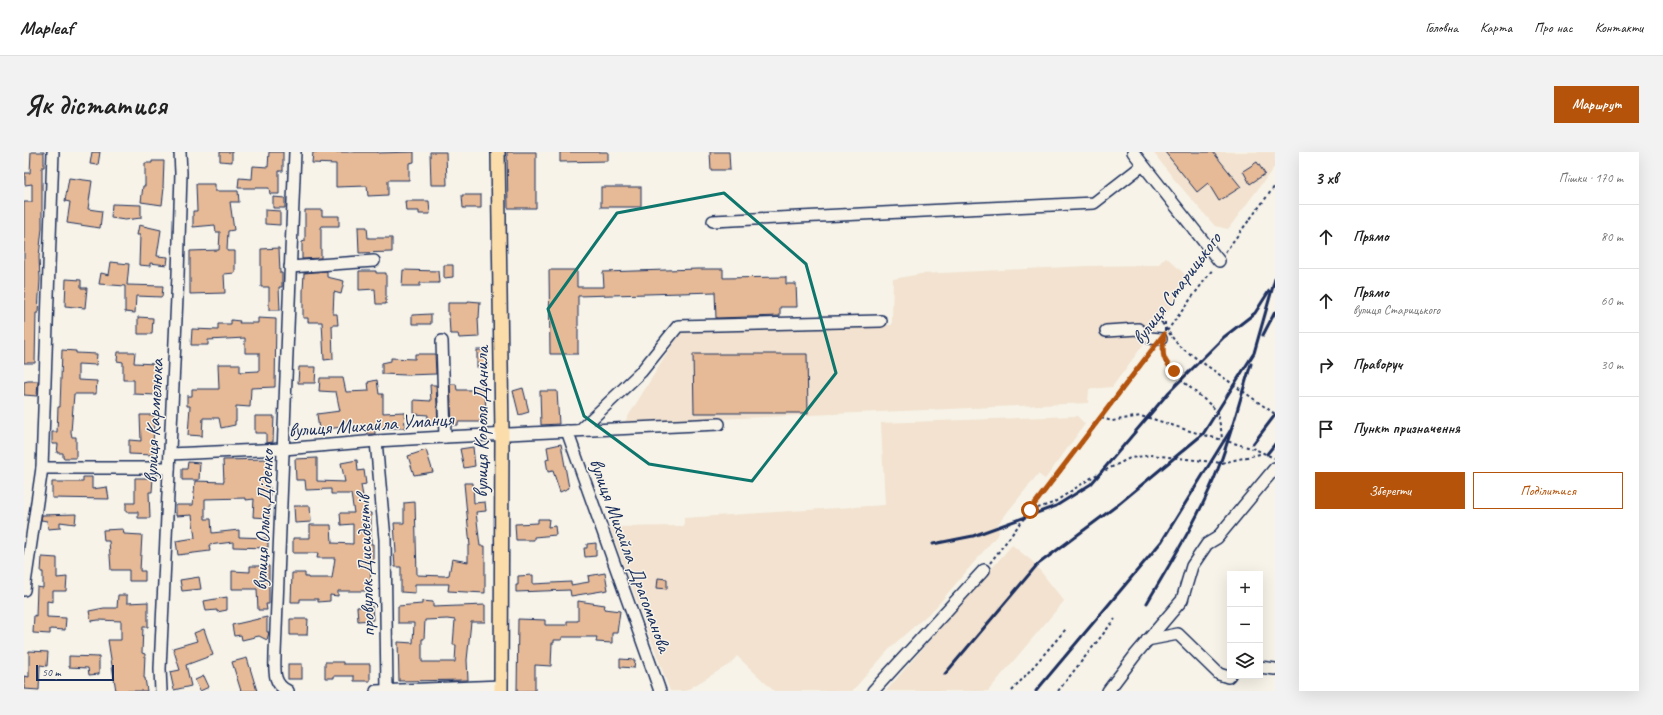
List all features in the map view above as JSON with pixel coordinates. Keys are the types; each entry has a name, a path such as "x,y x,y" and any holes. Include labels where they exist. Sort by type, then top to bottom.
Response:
{"main road":[{"name":"вулиця Короля Данила","path":"498,152 502,434 501,688"}],"street":[{"path":"24,590 42,468 53,152"},
{"name":"вулиця Кармелюка","path":"161,691 160,669 178,275 181,173 180,152"},
{"name":"вулиця Ольги Діденко","path":"288,691 280,688 276,680 275,654 295,152"},
{"path":"1133,152 1219,261"},
{"path":"713,221 1094,203 1143,165"},
{"path":"290,267 374,261"},
{"path":"580,430 641,372 678,326 881,321"},
{"path":"1106,331 1138,329 1150,338 1163,339"},
{"path":"442,341 445,437"},
{"name":"вулиця Михайла Уманця","path":"170,454 284,449 445,437 719,424"},
{"name":"вулиця Михайла Драгоманова","path":"567,431 660,691"},
{"name":"провулок Дисидентів","path":"376,441 385,539 387,691"},
{"path":"42,468 169,468"},
{"path":"1108,691 1147,640 1182,600 1192,566 1206,544 1217,538 1275,468"},
{"path":"873,691 984,570"},
{"path":"1147,640 1178,634 1219,674 1227,676"},
{"path":"1263,667 1275,669"},
{"path":"376,691 501,688"}],"path":[{"name":"вулиця Старицького","path":"984,570 1163,339 1275,186"},
{"path":"1165,320 1163,339 1165,362 1186,384 1217,412 1222,429 1222,439"},
{"path":"1161,322 1179,346 1275,414"},
{"path":"1101,418 1112,421 1140,416 1153,418 1190,431 1255,449 1275,458"},
{"path":"1030,510 1053,502 1094,476 1130,458 1151,455 1222,463 1264,453"},
{"path":"1058,691 1115,620"},
{"path":"1012,691 1066,630"}],"highlighted area":[{"path":"724,193 806,264 836,373 752,481 649,464 584,416 548,309 617,213"}],"shaded area":[{"path":"1153,152 1275,152 1275,166 1228,229 1215,226 1174,179"},
{"path":"1166,257 1191,280 1112,387 1089,389 1088,403 624,423 681,331 892,325 893,279 921,274 1088,266 1158,265"},
{"path":"1077,416 1085,424 1045,479 1038,474 997,525 999,533 935,608 893,645 852,691 774,691 737,656 730,664 685,691 670,691 610,527 684,526 684,518 885,505 881,423"},
{"path":"1012,545 1033,562 1064,601 988,691 886,691"}],"building":[{"path":"31,152 44,152 44,167 42,167 42,228 39,257 40,279 38,313 36,313 35,363 24,363 24,202 32,202 32,184 25,185 25,173 30,173"},
{"path":"92,152 100,152 98,165 90,164"},
{"path":"220,152 232,152 232,162 220,161"},
{"path":"269,152 283,152 283,171 279,171 279,194 270,194 269,188 238,188 239,178 252,179 253,166 268,167"},
{"path":"313,152 414,152 414,162 409,163 409,180 388,180 388,195 368,196 367,186 336,187 336,164 312,163"},
{"path":"430,152 446,152 447,185 431,185"},
{"path":"507,152 536,152 536,208 508,208"},
{"path":"560,152 608,152 608,161 560,162"},
{"path":"710,152 729,152 730,170 711,170"},
{"path":"1165,152 1213,152 1241,187 1219,201 1208,183 1197,192"},
{"path":"152,161 164,161 164,188 162,205 141,202 143,186 145,186 145,163 152,163"},
{"path":"1257,162 1265,174 1250,184 1243,171"},
{"path":"69,178 92,181 88,209 102,211 100,228 67,223 70,202 65,201"},
{"path":"196,184 215,184 215,191 238,191 239,202 230,202 234,230 228,231 227,251 235,251 235,273 224,274 225,293 190,294 190,251 219,250 220,232 216,232 215,225 193,227 193,211 197,211"},
{"path":"601,187 641,187 641,207 601,207"},
{"path":"462,195 481,195 481,208 463,208"},
{"path":"273,197 285,198 285,208 273,208"},
{"path":"405,201 429,201 430,214 419,214 419,211 406,211"},
{"path":"112,204 141,205 141,218 125,220 111,218"},
{"path":"265,210 280,211 280,225 265,224"},
{"path":"305,210 322,210 322,216 339,216 339,226 322,226 321,228 321,258 302,259 302,242 305,241"},
{"path":"139,225 161,230 157,256 168,257 167,265 150,263 150,266 139,265 140,235 137,235"},
{"path":"358,227 367,227 368,238 392,238 392,252 359,253"},
{"path":"279,248 280,273 282,273 282,287 279,287 280,310 269,310 269,287 261,287 261,249"},
{"path":"111,262 129,264 127,285 163,286 162,297 136,296 135,313 125,312 125,286 99,284 101,273 109,275"},
{"path":"444,265 453,265 453,277 444,278"},
{"path":"723,269 723,278 786,277 786,284 796,284 797,307 780,307 780,316 716,318 715,292 578,296 578,354 550,354 549,270 577,270 577,287 604,287 603,272"},
{"path":"403,270 438,271 439,283 420,283 420,286 402,286"},
{"path":"327,271 327,277 344,281 341,294 334,292 333,314 337,314 338,325 332,325 333,359 324,360 322,322 308,322 308,318 303,318 303,291 304,273"},
{"path":"359,271 376,271 376,273 386,273 386,304 376,304 375,289 359,290"},
{"path":"66,279 81,280 81,288 87,288 85,308 65,306"},
{"path":"468,301 480,302 478,318 479,337 459,338 458,334 450,334 448,303 468,303"},
{"path":"431,314 431,324 412,324 412,315"},
{"path":"138,317 153,318 152,334 138,334"},
{"path":"258,318 276,319 275,387 251,388 250,407 236,406 235,425 221,428 219,418 203,418 202,436 188,435 190,406 187,406 187,396 192,396 192,389 219,389 218,364 240,364 240,372 259,371 259,353 245,353 245,338 208,340 208,345 191,345 192,329 218,330 218,324 231,324 231,320 240,321 239,323 258,323"},
{"path":"62,350 76,351 76,353 97,354 96,365 78,364 78,380 97,381 96,394 74,394 71,432 72,437 76,437 76,458 63,458 63,453 57,453 58,444 52,444 52,432 57,432 58,407 60,407"},
{"path":"477,350 487,350 487,367 477,367"},
{"path":"118,352 135,352 134,363 157,364 156,395 134,394 134,380 123,380 123,362 117,361"},
{"path":"415,354 435,354 436,374 382,374 382,363 391,361 391,358 415,359"},
{"path":"693,354 807,354 808,413 694,413"},
{"path":"299,367 316,367 315,383 298,383"},
{"path":"320,378 343,378 346,392 369,391 368,382 377,380 379,394 383,394 383,413 404,412 405,428 375,428 375,434 367,434 367,429 342,429 342,427 319,430 317,414 340,411 336,392 319,391"},
{"path":"38,381 37,396 24,395 24,382"},
{"path":"450,384 456,384 457,390 473,390 473,386 485,386 486,422 458,422 458,425 452,425"},
{"path":"430,385 436,385 438,424 427,424 428,415 414,414 414,400 431,401"},
{"path":"523,388 529,412 519,415 513,391"},
{"path":"540,391 557,391 559,424 541,425"},
{"path":"140,415 154,415 153,455 129,454 129,440 141,441"},
{"path":"255,416 274,416 273,442 266,443 266,433 255,433"},
{"path":"561,444 569,488 560,492 553,471 548,472 546,460 549,459 547,447"},
{"path":"473,447 475,466 464,468 460,449"},
{"path":"426,450 433,472 414,475 408,456"},
{"path":"317,458 317,481 345,482 341,463 357,460 358,471 364,470 366,484 361,485 366,513 371,513 371,544 373,544 370,591 338,591 338,596 330,595 330,601 318,602 318,599 300,599 300,602 291,602 292,573 305,573 305,577 308,578 332,578 335,558 317,558 318,553 293,553 293,538 310,538 310,525 331,525 332,543 353,544 353,524 341,525 340,513 354,513 351,494 331,494 331,489 306,490 305,480 296,480 295,459"},
{"path":"267,459 268,487 270,487 269,518 253,517 254,499 246,500 246,498 205,499 205,519 211,519 212,533 239,530 239,537 268,538 268,548 233,547 233,542 209,545 210,551 178,555 176,541 195,538 192,515 176,516 176,505 193,505 195,481 224,482 223,460"},
{"path":"188,462 200,463 199,480 182,480 182,469 187,469"},
{"path":"83,477 92,477 92,489 107,487 109,499 52,498 52,482 83,482"},
{"path":"135,478 153,478 152,492 149,492 150,518 138,518 138,512 126,512 126,503 135,503"},
{"path":"464,483 473,483 474,503 485,502 486,511 476,512 480,546 485,546 485,593 448,591 449,584 415,584 415,593 401,592 401,567 395,567 394,553 396,553 394,523 404,523 404,503 415,502 417,575 449,575 452,559 468,562 468,546 470,546"},
{"path":"294,506 310,506 311,522 295,523"},
{"path":"76,514 75,524 60,522 60,528 48,529 47,521 41,520 42,515"},
{"path":"538,519 549,519 548,527 555,526 556,535 534,537 534,540 516,540 515,524 538,523"},
{"path":"123,529 124,534 142,535 140,571 145,571 145,581 129,581 129,570 111,570 109,541 104,541 103,530"},
{"path":"596,543 596,556 585,557 584,548 587,548 587,544"},
{"path":"42,557 57,558 57,578 67,577 66,591 53,591 53,602 47,601 47,617 66,618 65,630 50,629 50,634 33,633 34,615 36,616 37,587 43,588 43,572 41,572"},
{"path":"250,566 269,566 269,604 266,604 267,610 258,610 257,589 232,589 232,571 250,572"},
{"path":"605,573 608,590 571,596 570,590 516,592 518,576 533,575 533,584 571,582 571,585 589,582 588,576"},
{"path":"199,577 201,589 182,591 180,580"},
{"path":"658,578 667,579 667,589 657,588"},
{"path":"118,595 127,595 127,603 148,602 148,627 143,627 142,653 145,654 144,678 147,691 116,691 108,640 121,640 121,621 91,621 89,611 104,608 117,608"},
{"path":"227,597 227,610 217,612 217,610 206,611 204,601"},
{"path":"422,601 433,602 433,607 485,605 485,622 471,622 467,660 468,680 399,681 398,642 413,643 414,623 398,623 398,606 422,604","holes":["425,620 455,620 453,645 456,645 455,662 422,662 422,639 424,639"]},
{"path":"578,601 605,605 604,609 620,611 617,633 612,633 612,643 596,642 597,637 562,637 562,640 554,640 554,643 552,643 551,666 535,665 535,691 517,691 518,619 545,620 545,625 567,625 567,621 578,621"},
{"path":"372,606 373,620 358,621 357,607"},
{"path":"267,617 267,632 269,632 267,640 259,636 242,640 241,635 234,636 232,625"},
{"path":"290,619 308,619 307,635 290,635"},
{"path":"204,629 213,655 186,665 191,686 174,690 170,672 180,670 173,648 197,641 194,633"},
{"path":"29,651 48,652 47,666 40,665 39,690 24,689 24,676 29,677"},
{"path":"69,656 99,657 99,674 89,675 88,668 69,667"},
{"path":"247,658 257,691 241,691 232,662"},
{"path":"620,659 635,660 634,668 620,667"},
{"path":"325,662 370,664 370,681 354,681 354,676 334,676 334,678 325,678"},
{"path":"288,664 302,664 302,679 288,679"},
{"path":"204,676 209,687 200,691 195,680"}],"railway":[{"path":"945,674 1037,565 1115,507 1203,434 1254,353 1275,279"},
{"path":"933,544 973,536 1056,506 1091,484 1169,392 1224,337 1255,313 1269,291"},
{"path":"1263,335 1275,312"},
{"path":"1147,603 1185,538 1211,486 1227,443 1251,364"},
{"path":"1253,444 1275,415"},
{"path":"1036,691 1162,541 1230,431"},
{"path":"1267,454 1275,444"}],"route":[{"path":"1030,510 1164,334 1163,352 1165,362 1174,371"}]}
